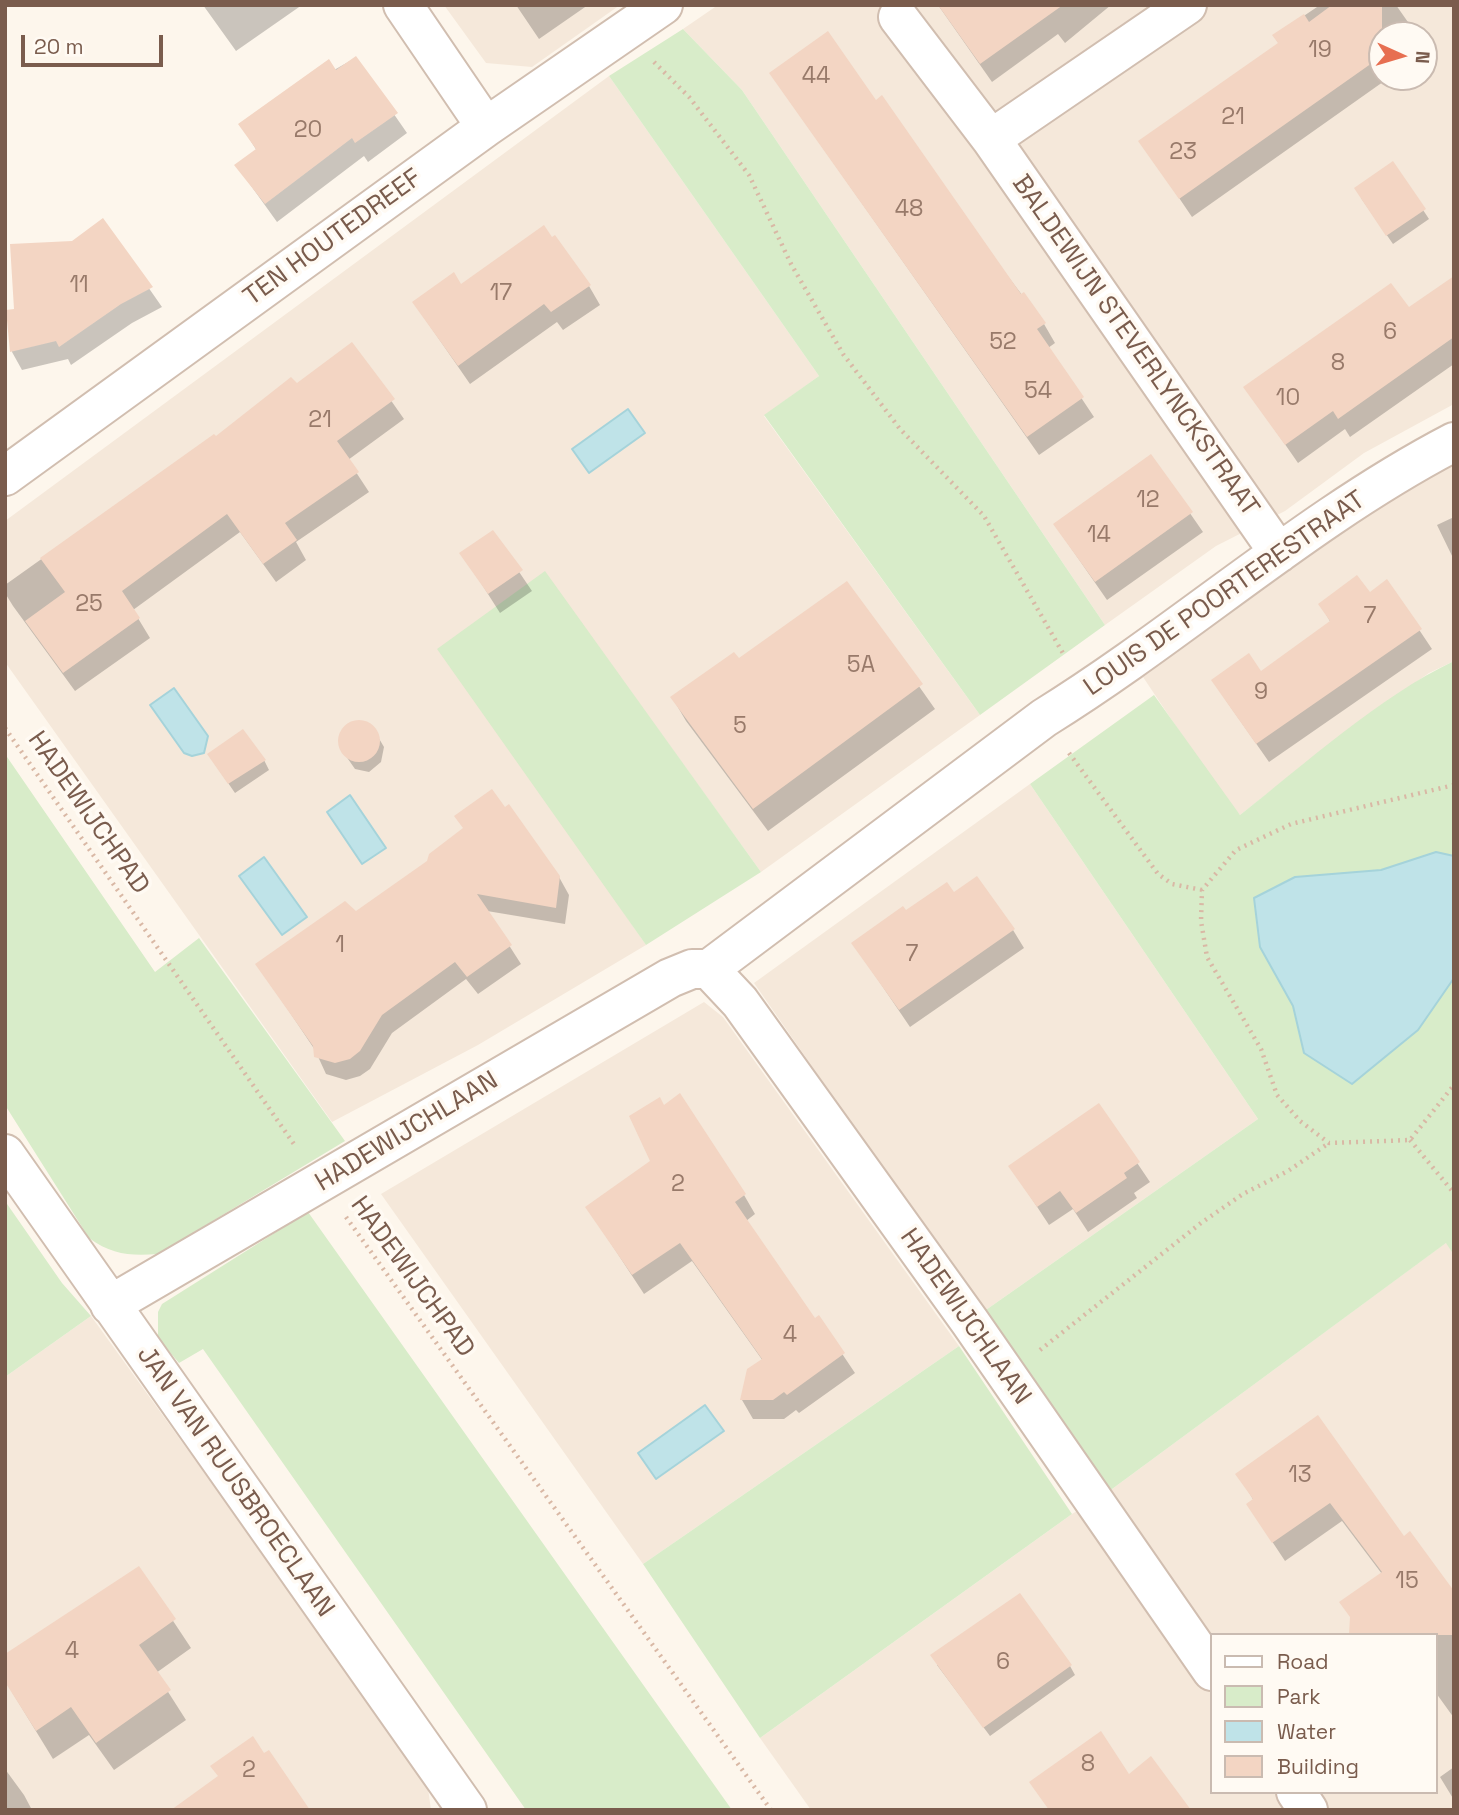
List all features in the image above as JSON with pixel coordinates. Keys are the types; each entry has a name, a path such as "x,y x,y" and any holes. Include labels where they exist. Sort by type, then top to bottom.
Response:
{"street":[{"path":"403,5 486,127"},
{"name":"TEN HOUTEDREEF","path":"5,476 486,127 663,5"},
{"path":"991,139 1187,5"},
{"name":"BALDEWIJN STEVERLYNCKSTRAAT","path":"898,17 991,139 1279,553"},
{"name":"LOUIS DE POORTERESTRAAT","path":"999,751 1407,466 1454,442"},
{"name":"HADEWIJCHLAAN","path":"110,1306 670,978 692,969 709,969 999,751"},
{"name":"HADEWIJCHLAAN","path":"709,969 740,1002 1008,1376 1210,1668"},
{"name":"JAN VAN RUUSBROECLAAN","path":"5,1154 467,1810"},
{"path":"1297,1794 1308,1810"}],"path":[{"path":"623,31 689,97 749,174 791,264 843,354 900,429 984,516 1054,640 1088,691"},
{"path":"1044,718 1158,874 1180,887 1202,890"},
{"name":"HADEWIJCHPAD","path":"5,728 321,1183 771,1810"},
{"path":"1329,1143 1300,1121 1277,1095 1261,1049 1207,957 1201,921 1202,890 1236,850 1291,824 1454,785"},
{"path":"1008,1376 1201,1223 1243,1194 1288,1171 1329,1143 1410,1140 1454,1085"},
{"path":"1410,1140 1454,1193"}],"shaded area":[{"path":"444,5 620,5 532,67 486,63"},
{"path":"718,5 1454,5 1454,404 1364,453 1285,511 1216,546 1105,625 742,90 683,29"},
{"path":"609,76 819,376 764,416 980,715 761,872 544,572 620,907 646,945 478,1045 332,1122 5,662 5,521"},
{"path":"1454,463 1454,661 1429,673 1347,731 1240,815 1220,792 1143,677 1288,569 1414,484"},
{"path":"1030,784 1258,1119 983,1312 754,983"},
{"path":"704,1002 723,1017 959,1346 643,1564 381,1194"},
{"path":"1447,1242 1454,1253 1454,1810 811,1810 760,1738 1072,1514 1108,1492"},
{"path":"91,1316 427,1781 431,1810 5,1810 5,1377"}],"green space":[{"path":"683,29 742,90 1105,625 980,715 764,415 819,376 609,76"},
{"path":"545,571 761,872 646,945 437,649"},
{"path":"1454,661 1454,1255 1446,1243 1108,1492 983,1312 1258,1119 1030,784 1154,695 1240,815 1371,712"},
{"path":"5,754 155,972 199,938 345,1141 158,1254 122,1253 89,1238 5,1105"},
{"path":"5,1201 62,1283 91,1316 5,1377"},
{"path":"308,1212 732,1810 526,1810 203,1349 179,1363 158,1338 158,1312 162,1304"},
{"path":"959,1346 1072,1514 760,1738 643,1564"}],"water":[{"path":"628,409 645,433 589,473 572,449"},
{"path":"174,688 208,736 204,753 192,756 184,753 150,705"},
{"path":"350,795 386,848 362,864 327,812"},
{"path":"1436,852 1454,856 1454,978 1418,1030 1352,1084 1304,1053 1293,1006 1260,947 1254,898 1295,877 1381,870"},
{"path":"264,857 307,917 282,935 239,876"},
{"path":"705,1405 724,1431 656,1479 638,1453"}],"building":[{"path":"938,5 1063,5 980,64"},
{"path":"1332,5 1382,5 1382,21 1368,21 1368,66 1179,199 1138,141 1278,43 1272,35 1304,14 1309,22"},
{"path":"828,31 876,100 882,95 1021,294 1024,292 1046,323 1037,329 1084,397 1027,437 769,73"},
{"path":"356,56 398,113 355,143 352,138 265,204 234,165 256,149 238,124 329,59 336,70"},
{"path":"1393,161 1426,209 1386,236 1354,188"},
{"path":"103,218 153,287 121,304 59,347 56,341 10,352 6,310 14,309 10,244 72,241"},
{"path":"544,225 552,237 555,235 591,285 551,312 544,304 458,366 412,302 454,272 461,284"},
{"path":"1454,276 1454,337 1338,419 1333,411 1285,445 1243,387 1391,283 1409,307"},
{"path":"352,342 395,399 337,441 359,472 285,523 297,540 263,564 227,514 122,591 140,618 63,673 25,621 65,592 40,558 214,434 216,436 291,377 297,383"},
{"path":"1151,454 1193,512 1095,582 1053,524"},
{"path":"493,530 523,570 488,594 459,553"},
{"path":"1357,575 1370,592 1387,579 1422,629 1256,744 1211,680 1249,653 1261,671 1330,621 1318,604"},
{"path":"847,581 923,684 753,809 670,697 734,652 739,658"},
{"path":"359,720 374,726 380,741 374,756 359,762 344,756 338,741 344,726"},
{"path":"243,729 266,760 228,784 207,754"},
{"path":"492,789 505,807 509,804 560,876 556,908 477,894 512,945 467,977 455,962 382,1015 360,1051 350,1059 335,1063 314,1057 313,1046 255,964 345,901 356,911 427,861 429,854 463,828 454,816"},
{"path":"977,876 1015,929 899,1010 851,943 903,906 906,910 947,882 954,892"},
{"path":"680,1093 746,1194 735,1202 815,1318 819,1315 845,1353 787,1395 784,1392 773,1400 740,1400 747,1369 762,1359 680,1243 632,1275 585,1207 650,1161 629,1116 660,1097 664,1105"},
{"path":"1099,1103 1140,1162 1124,1173 1127,1178 1076,1213 1060,1191 1037,1207 1008,1166"},
{"path":"1318,1415 1404,1536 1410,1531 1454,1591 1454,1635 1349,1633 1350,1617 1339,1602 1382,1572 1330,1503 1272,1543 1246,1504 1253,1499 1235,1474"},
{"path":"139,1566 176,1619 139,1645 171,1690 96,1743 71,1707 36,1731 5,1682 5,1654"},
{"path":"1020,1593 1072,1665 983,1728 930,1655"},
{"path":"1101,1731 1129,1774 1151,1756 1191,1810 1049,1810 1029,1782"},
{"path":"253,1736 264,1753 269,1750 310,1810 171,1810 218,1776 210,1766"}]}
